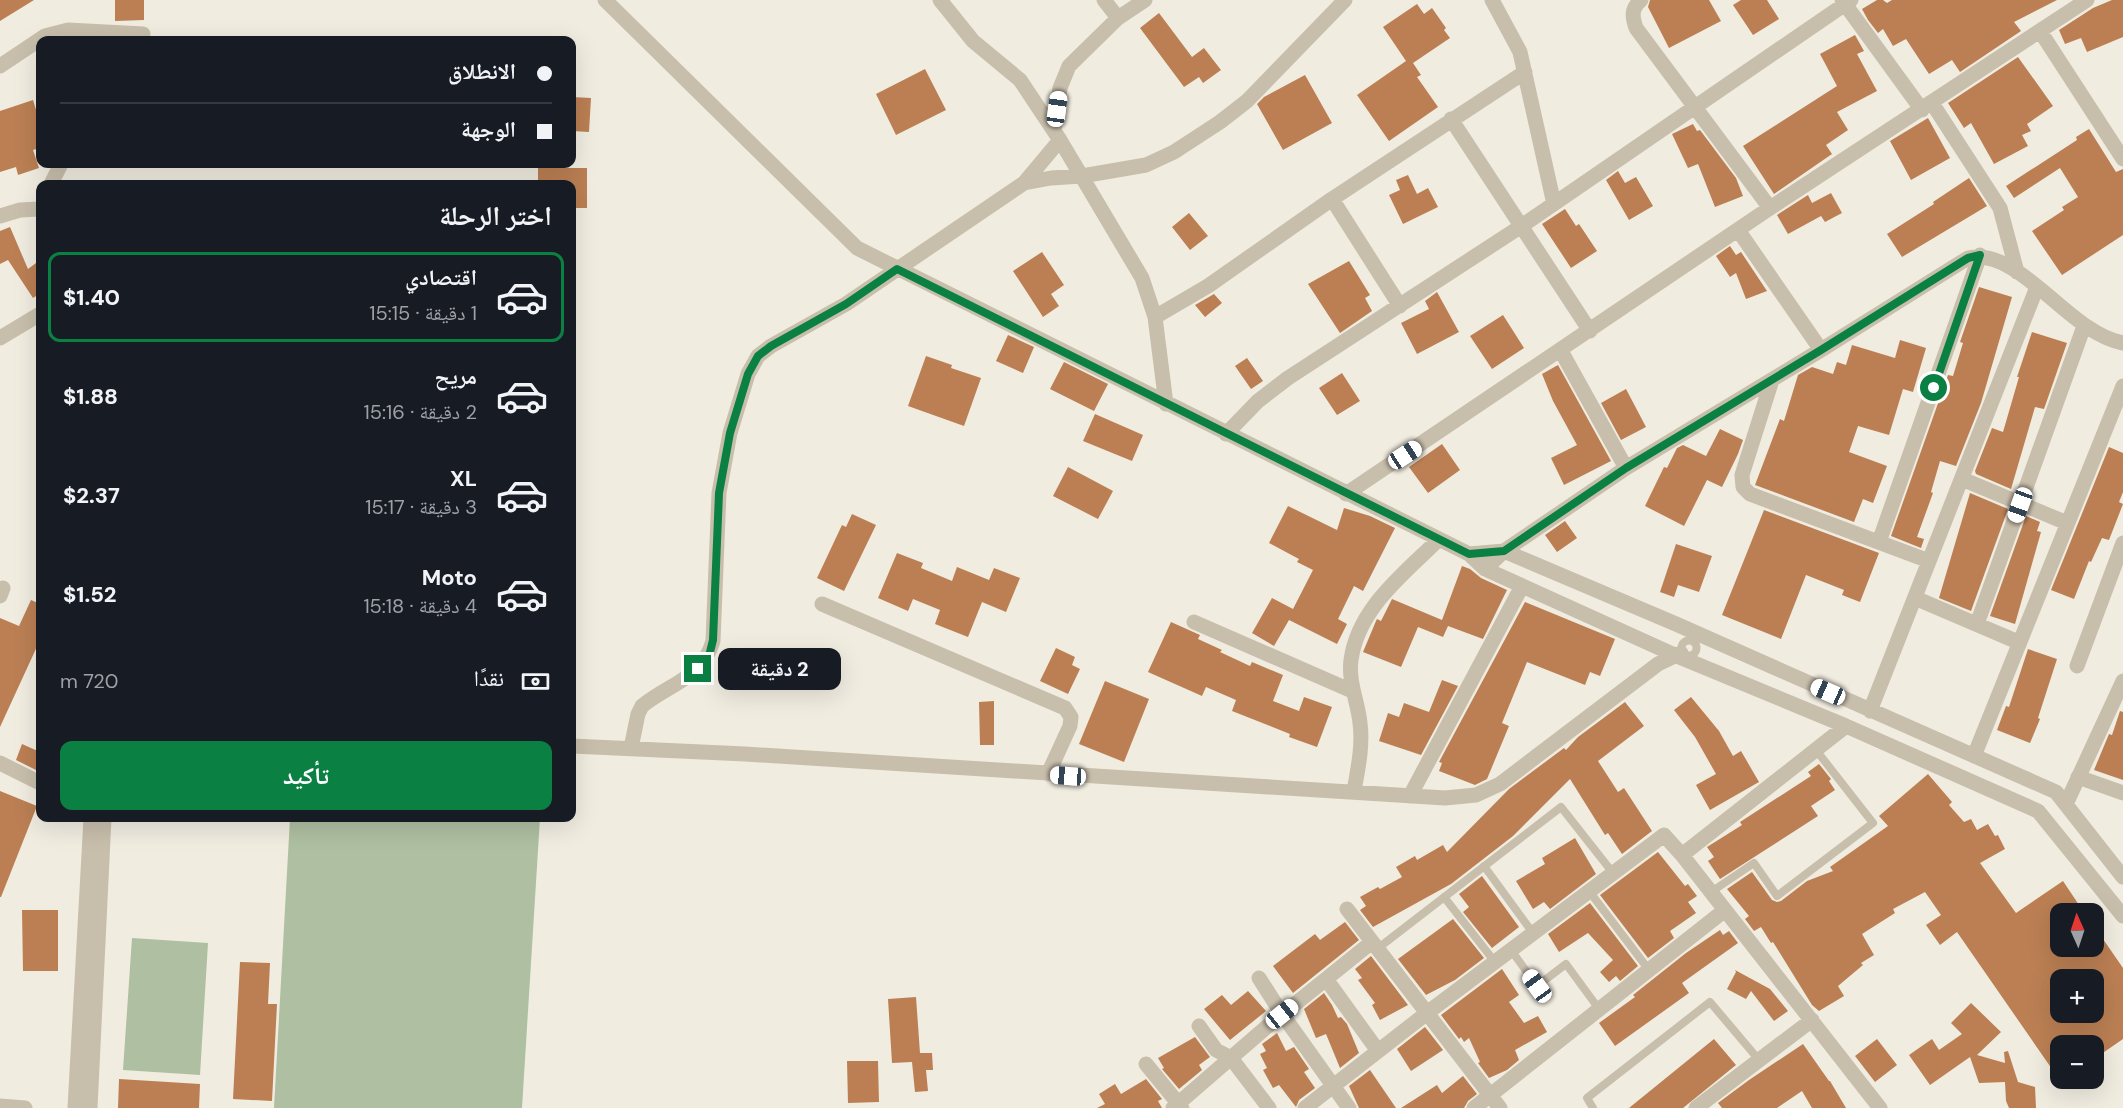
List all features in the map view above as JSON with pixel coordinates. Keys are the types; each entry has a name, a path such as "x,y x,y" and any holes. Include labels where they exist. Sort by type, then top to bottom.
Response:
{"street":[{"path":"940,0 973,41 1020,80 1057,135 1142,278 1155,317 1166,404"},
{"path":"1104,0 1118,18"},
{"path":"630,748 642,706 698,669 709,656 713,640 719,493 730,433 748,374 758,356 771,346 846,304 1024,183 1057,135 1060,88 1069,66 1118,18 1145,0"},
{"path":"1024,183 1146,165 1174,152 1220,123 1247,101 1345,0"},
{"path":"1492,0 1520,52 1554,204"},
{"path":"1641,0 1635,6 1632,15 1635,28 1770,208"},
{"path":"1347,494 1770,208 1927,107 2086,0"},
{"path":"1226,434 1258,401 1288,378 1520,227 1695,108 1846,1 2000,208 2017,272"},
{"path":"608,2 857,248 1469,554 1485,569 1522,586 1870,711 2056,792 2123,877"},
{"path":"2040,31 2123,159"},
{"path":"45,36 143,34"},
{"path":"0,66 36,42"},
{"path":"1155,317 1208,286 1332,199 1525,72"},
{"path":"1451,119 1590,331"},
{"path":"1332,199 1400,306"},
{"path":"0,216 20,210 36,211"},
{"path":"1738,230 1821,350"},
{"path":"1879,542 1980,255"},
{"path":"1485,569 1504,551 1626,468 1968,258 1980,255 1994,258 2037,286 2085,326 2121,346"},
{"path":"1870,711 2037,286"},
{"path":"0,338 36,316"},
{"path":"1977,624 2085,326"},
{"path":"1561,351 1626,468"},
{"path":"1772,380 1742,476 1743,487 1750,494 1929,561"},
{"path":"1974,756 2123,386"},
{"path":"1962,479 2020,505 2067,522"},
{"path":"1354,791 1361,752 1360,722 1352,691 1351,660 1358,634 1375,602 1438,540"},
{"path":"2077,666 2123,543"},
{"path":"1469,554 1504,551 1846,726 2038,811 2123,916"},
{"path":"1410,796 1522,586"},
{"path":"1915,598 2018,642"},
{"path":"822,604 1065,708 1071,717 1070,726 1048,774"},
{"path":"1194,622 1352,691"},
{"path":"576,746 744,754 1445,798 1476,795 1500,783 1658,664 1689,647"},
{"path":"2066,804 2123,681"},
{"path":"1682,855 1846,726"},
{"path":"0,763 36,781"},
{"path":"2078,777 2123,793"},
{"path":"90,1108 93,911 91,822"},
{"path":"75,1108 104,822"},
{"path":"1305,1108 1664,835 1712,892 1880,1108"},
{"path":"1347,909 1500,1108"},
{"path":"1474,1108 1725,910"},
{"path":"1146,1064 1178,1107 1282,1014 1374,945"},
{"path":"1259,978 1349,1108"},
{"path":"1326,979 1378,1051"},
{"path":"1696,1108 1812,1020"},
{"path":"1199,1026 1216,1050 1231,1058 1269,1108"},
{"path":"0,1106 25,1108"}],"lane":[{"path":"1712,892 1754,863 1777,896 1873,823 1816,750"},
{"path":"1374,945 1444,897 1561,807 1613,873"},
{"path":"1484,866 1533,933"},
{"path":"1589,891 1649,970"},
{"path":"1444,897 1495,962"},
{"path":"1511,950 1537,986 1566,964 1599,1009"},
{"path":"1593,1108 1587,1098 1710,1002 1759,1060"}],"green space":[{"path":"290,822 540,822 522,1108 274,1108"},
{"path":"132,938 208,943 200,1075 123,1070"}],"building":[{"path":"0,0 34,0 0,21"},
{"path":"115,0 144,0 144,20 115,21"},
{"path":"1650,0 1709,0 1721,21 1669,48 1648,7"},
{"path":"1741,0 1767,0 1779,19 1753,35 1733,5"},
{"path":"1877,0 1887,3 1892,0 2057,0 2014,22 2021,31 1960,72 1952,60 1929,74 1906,39 1893,46 1883,29 1878,33 1868,20 1862,9"},
{"path":"2112,0 2123,0 2123,37 2087,52 2081,38 2065,44 2059,30 2093,8"},
{"path":"1417,4 1424,14 1432,8 1450,38 1413,63 1421,75 1417,77 1438,107 1389,141 1357,95 1406,61 1383,27"},
{"path":"1159,13 1192,57 1204,48 1221,70 1203,83 1199,77 1184,87 1140,28"},
{"path":"1855,35 1864,51 1857,54 1877,91 1837,112 1848,130 1826,145 1832,154 1774,194 1743,146 1837,86 1820,54"},
{"path":"2018,57 2053,106 2027,124 2031,131 2022,135 2028,146 1994,164 1971,123 1964,128 1948,103"},
{"path":"925,69 946,110 896,135 876,94"},
{"path":"1305,75 1332,123 1283,150 1257,104 1264,97"},
{"path":"576,97 591,98 589,132 576,131"},
{"path":"33,100 36,110 36,149 33,150 36,168 39,168 18,175 16,167 0,172 0,111"},
{"path":"1928,118 1950,158 1911,180 1890,141"},
{"path":"1693,124 1736,178 1743,196 1715,207 1698,164 1688,168 1672,134"},
{"path":"2089,129 2116,172 2123,169 2123,235 2062,275 2032,231 2064,210 2062,207 2078,197 2060,168 2014,198 2006,186 2077,140 2076,137"},
{"path":"538,168 587,168 587,208 576,208 576,180 538,180"},
{"path":"1618,171 1625,183 1636,177 1653,206 1629,220 1606,180"},
{"path":"1408,175 1417,194 1428,188 1438,207 1403,224 1389,195 1400,190 1396,180"},
{"path":"1969,178 1987,206 1902,257 1887,234"},
{"path":"1831,193 1842,213 1825,222 1821,216 1788,234 1777,215 1808,195 1812,203"},
{"path":"1565,209 1576,226 1579,224 1597,251 1571,268 1542,224"},
{"path":"1189,213 1208,236 1190,250 1172,227"},
{"path":"10,227 28,269 36,263 36,296 33,298 8,260 0,264 0,231"},
{"path":"1730,246 1736,255 1741,252 1767,291 1746,299 1736,273 1730,277 1716,256"},
{"path":"1042,252 1064,285 1051,294 1059,306 1043,317 1013,271"},
{"path":"1349,261 1370,295 1365,298 1372,311 1340,333 1308,284"},
{"path":"1979,287 2012,297 1981,403 1956,466 1940,461 1931,492 1933,493 1917,537 1924,539 1921,548 1891,536 1948,375 1953,376 1963,343 1960,342"},
{"path":"1437,292 1459,332 1417,354 1401,323 1429,309 1425,301"},
{"path":"1214,294 1222,303 1205,317 1195,305"},
{"path":"1503,315 1524,348 1492,369 1470,336"},
{"path":"2032,332 2067,343 2044,409 2035,407 2011,489 1976,474 1975,471 1992,428 2003,432 2019,377 2017,377"},
{"path":"1008,335 1034,347 1023,373 996,361"},
{"path":"1900,340 1926,348 1913,392 1903,389 1889,435 1858,426 1849,452 1887,466 1873,503 1863,499 1854,522 1755,485 1780,419 1784,421 1798,375 1812,367 1833,374 1837,362 1846,365 1852,345 1895,358"},
{"path":"926,356 952,365 951,368 981,378 964,426 908,406"},
{"path":"1247,358 1263,381 1251,389 1235,366"},
{"path":"1064,362 1108,384 1094,411 1050,389"},
{"path":"1558,365 1611,461 1564,485 1551,458 1577,445 1553,401 1542,374"},
{"path":"1342,373 1360,401 1337,415 1319,388"},
{"path":"1626,389 1646,427 1621,440 1601,403"},
{"path":"1095,414 1143,435 1132,461 1083,441"},
{"path":"1720,429 1743,440 1722,487 1707,480 1684,526 1645,506 1664,467 1667,468 1677,448 1683,445 1706,456"},
{"path":"1442,444 1460,470 1428,493 1409,467"},
{"path":"2109,447 2123,453 2123,492 2119,502 2123,504 2109,540 2102,538 2091,562 2089,561 2074,599 2051,590"},
{"path":"1068,467 1113,491 1098,519 1053,496"},
{"path":"1970,493 2008,509 1971,611 1939,598"},
{"path":"1288,506 1337,530 1344,508 1370,516 1395,528 1363,591 1354,586 1338,619 1347,624 1337,644 1289,620 1274,646 1252,633 1272,598 1293,609 1313,570 1297,562 1299,559 1269,543"},
{"path":"1764,510 1879,553 1860,602 1842,595 1844,590 1806,575 1781,639 1722,615"},
{"path":"852,514 876,525 844,591 817,578 842,525 846,527"},
{"path":"2026,516 2040,522 2037,531 2041,532 2015,624 1990,616"},
{"path":"1565,521 1577,538 1557,552 1545,535"},
{"path":"1676,544 1712,556 1699,592 1678,585 1674,597 1660,592"},
{"path":"897,553 923,563 921,568 952,581 957,567 989,580 994,568 1020,578 1006,612 982,602 968,637 935,624 940,610 913,599 908,611 878,598"},
{"path":"1462,566 1507,590 1483,639 1448,626 1443,637 1418,627 1401,667 1363,652 1377,619 1381,621 1392,599 1442,620"},
{"path":"31,600 36,602 36,649 0,727 0,618 19,626"},
{"path":"1525,602 1615,639 1600,676 1590,672 1585,685 1527,662 1502,723 1509,726 1487,779 1475,785 1439,771 1442,763 1439,762"},
{"path":"1171,622 1200,635 1198,639 1222,650 1220,652 1250,666 1252,662 1283,675 1273,701 1299,711 1304,697 1332,707 1317,747 1232,711 1236,700 1206,687 1202,696 1148,672"},
{"path":"1056,648 1075,657 1072,665 1080,669 1068,694 1040,681"},
{"path":"2028,649 2057,659 2038,718 2040,719 2030,743 1997,730 2006,706 2009,707"},
{"path":"1442,680 1458,686 1421,755 1379,741 1388,713 1399,717 1404,703 1429,712"},
{"path":"1105,681 1149,699 1124,762 1079,744"},
{"path":"1691,697 1719,731 1733,756 1741,751 1759,782 1710,810 1696,785 1716,774 1695,737 1674,710"},
{"path":"994,701 994,745 980,745 979,702"},
{"path":"1625,702 1644,726 1598,761 1618,792 1624,788 1652,831 1622,854 1608,833 1605,835 1570,779 1513,836 1451,884 1373,927 1360,910 1366,906 1360,897 1402,877 1396,867 1415,856 1417,860 1443,845 1447,852 1509,789 1564,748 1566,750 1578,737"},
{"path":"2120,711 2123,712 2123,780 2094,770 2109,734 2112,735"},
{"path":"22,744 36,750 36,770 16,760"},
{"path":"1819,764 1831,779 1829,781 1835,790 1811,806 1818,816 1720,879 1708,861 1714,857 1707,847 1742,825 1740,822 1811,776 1808,772"},
{"path":"1928,774 1952,802 1949,805 1964,822 1971,819 1977,830 1988,824 1995,836 1998,835 2005,849 1980,863 2016,913 2063,881 2078,903 2050,903 2050,957 2104,957 2104,940 2123,968 2123,1039 2104,1052 2104,1035 2050,1035 2050,1066 1957,932 1940,945 1926,925 1941,915 1925,892 1893,909 1895,913 1862,934 1874,955 1861,963 1863,965 1838,986 1844,996 1819,1011 1812,1005 1773,942 1771,943 1761,927 1754,931 1745,919 1749,916 1727,889 1752,872 1772,900 1781,901 1807,881 1833,871 1830,867 1888,826 1879,816"},
{"path":"0,791 36,806 36,809 0,897"},
{"path":"1575,838 1596,874 1550,909 1544,902 1533,909 1516,881 1545,864 1542,858"},
{"path":"1658,852 1685,886 1688,884 1697,896 1688,902 1696,913 1670,931 1674,938 1648,958 1600,895"},
{"path":"1482,876 1519,927 1492,948 1463,912 1469,907 1459,894"},
{"path":"1590,903 1638,966 1620,981 1616,976 1609,982 1600,972 1613,960 1588,933 1559,952 1548,934"},
{"path":"22,910 58,910 58,971 23,971"},
{"path":"1453,919 1484,958 1455,980 1426,995 1398,959"},
{"path":"1345,922 1359,940 1293,993 1273,966 1315,934 1320,940"},
{"path":"1720,930 1723,935 1729,931 1738,943 1682,983 1689,993 1615,1046 1599,1023 1635,997 1633,995 1686,953"},
{"path":"1371,956 1408,1005 1380,1020 1372,1005 1375,1003 1358,980 1362,978 1355,969"},
{"path":"240,962 270,963 268,1004 277,1004 272,1101 233,1099"},
{"path":"1502,969 1519,995 1509,1002 1524,1023 1538,1016 1547,1032 1515,1050 1519,1060 1507,1070 1489,1078 1478,1063 1480,1062 1469,1038 1464,1042 1461,1037 1459,1039 1441,1015"},
{"path":"1735,970 1770,989 1788,1011 1774,1021 1751,991 1746,999 1727,989"},
{"path":"1248,991 1266,1011 1230,1040 1204,1009 1222,995 1231,1005"},
{"path":"1324,993 1338,1018 1341,1017 1347,1024 1359,1053 1340,1068 1326,1034 1316,1038 1304,1009"},
{"path":"916,997 920,1053 932,1053 933,1070 926,1070 928,1091 915,1092 912,1062 892,1063 888,999"},
{"path":"1971,1003 2001,1032 1977,1055 2005,1063 2004,1052 2008,1051 2018,1082 2035,1087 2036,1108 2009,1108 2006,1101 2005,1082 1979,1083 1970,1057 1930,1085 1909,1055 1932,1039 1939,1050 1962,1034 1951,1023"},
{"path":"1425,1027 1443,1050 1411,1071 1397,1049"},
{"path":"1277,1033 1286,1051 1294,1047 1309,1069 1304,1072 1315,1088 1299,1100 1296,1107 1279,1085 1273,1088 1263,1070 1267,1068 1260,1054 1266,1051 1262,1044"},
{"path":"1195,1037 1210,1057 1199,1065 1202,1070 1179,1089 1162,1069 1164,1068 1158,1058"},
{"path":"1714,1039 1736,1065 1683,1108 1629,1108"},
{"path":"1877,1039 1897,1065 1875,1082 1855,1056"},
{"path":"1803,1044 1846,1108 1812,1108 1802,1091 1777,1108 1722,1108 1718,1103 1749,1080"},
{"path":"847,1061 878,1061 879,1102 848,1103"},
{"path":"1370,1070 1396,1108 1359,1108 1349,1086"},
{"path":"1463,1076 1477,1094 1468,1101 1464,1108 1401,1108 1437,1085 1442,1093"},
{"path":"119,1079 200,1084 199,1108 118,1108"},
{"path":"1146,1079 1162,1099 1158,1101 1162,1108 1097,1108 1105,1104 1099,1094 1115,1084 1121,1094"}],"route":[{"path":"698,669 709,656 713,640 719,493 730,433 748,374 758,356 771,346 846,304 897,269 1469,554 1504,551 1626,468 1968,258 1980,255 1934,388"}]}
